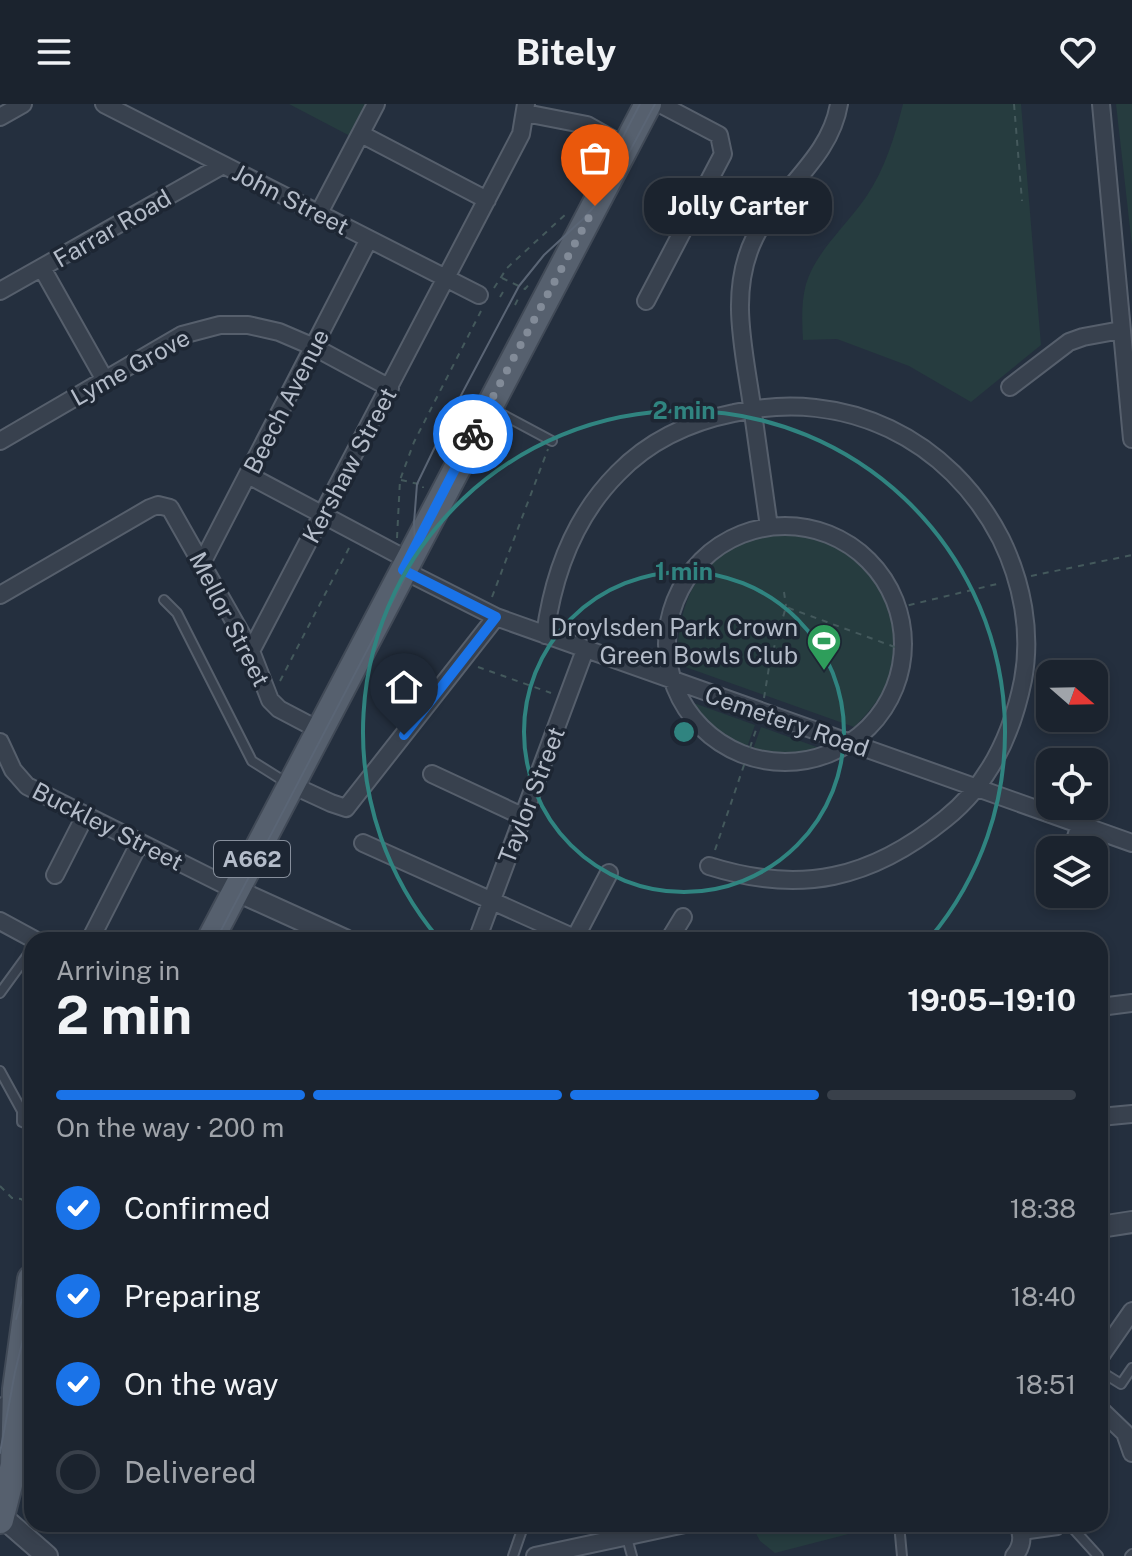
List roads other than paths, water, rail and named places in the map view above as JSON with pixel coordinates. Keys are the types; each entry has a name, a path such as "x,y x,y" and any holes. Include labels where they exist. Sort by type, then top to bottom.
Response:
{"main road":[{"name":"A662","path":"214,932 292,785 403,558 648,104"},
{"path":"0,1387 24,1305"},
{"path":"1,1517 14,1465 16,1389 24,1333"}],"street":[{"path":"0,117 23,104"},
{"name":"John Street","path":"104,104 484,299"},
{"path":"319,213 376,104"},
{"path":"646,301 723,154 719,135 660,104"},
{"path":"769,527 739,321 739,291 744,265 756,234 827,140 839,104"},
{"path":"1101,104 1132,439"},
{"path":"525,108 587,125 626,147"},
{"name":"Kershaw Street","path":"251,651 521,134 525,108"},
{"path":"361,134 487,200"},
{"name":"Farrar Road","path":"0,291 223,165"},
{"name":"Beech Avenue","path":"202,563 369,239"},
{"path":"42,268 105,380"},
{"name":"Lyme Grove","path":"0,441 182,335 220,325 265,328 314,347 390,388"},
{"path":"1010,387 1069,342 1121,330"},
{"path":"545,635 553,587 564,557 590,508 619,472 678,429 752,409 790,405 818,407 872,420 896,431 941,461 992,522 1017,579 1024,611 1026,655 1020,695 1008,734 978,788 930,831 866,868 822,878 789,881 747,878 709,866"},
{"name":"Cemetery Road","path":"248,475 403,558 491,615 1132,843"},
{"name":"Mellor Street","path":"0,595 150,508 164,505 175,512 251,651 270,700 279,709 319,730"},
{"path":"769,527 811,527 857,550 878,572 897,608 902,628 900,671 890,695 874,719 850,743 808,761 768,763 725,747 697,725 679,700 670,680 669,627 683,587 694,569 725,543 769,527"},
{"path":"292,785 346,808 461,662 491,615"},
{"name":"Taylor Street","path":"480,932 585,650"},
{"name":"Buckley Street","path":"0,742 6,770 27,786 235,890"},
{"path":"432,774 522,816"},
{"path":"55,875 85,816"},
{"path":"1076,836 1080,824"},
{"path":"363,843 562,932"},
{"path":"94,932 139,844"},
{"path":"580,932 609,873"},
{"path":"235,890 327,932"},
{"path":"674,932 683,917"},
{"path":"0,921 24,934"},
{"path":"1108,1006 1132,1003"},
{"path":"1108,1116 1132,1114"},
{"path":"1108,1226 1132,1222"},
{"path":"1108,1340 1129,1321"},
{"path":"0,1443 8,1394 21,1353"},
{"path":"1108,1417 1125,1433 1132,1453"},
{"path":"1,1517 47,1556"},
{"path":"535,1556 652,1532"},
{"path":"1014,1556 1019,1551 1020,1532"}],"lane":[{"path":"487,407 552,441"},
{"path":"164,600 177,613 252,761 292,785"},
{"path":"0,993 24,960"},
{"path":"0,1071 22,1111 24,1123"},
{"path":"1108,1376 1121,1384 1132,1368"},
{"path":"513,1556 521,1532"},
{"path":"900,1532 902,1556"},
{"path":"1076,1532 1098,1556"},
{"path":"627,1538 632,1556"}],"tram line":[{"path":"595,191 640,104"},
{"path":"220,932 408,572 415,545 417,484 449,418 519,286 544,255 609,190 655,104"},
{"path":"16,1319 24,1292"},
{"path":"0,1453 24,1335"}],"place":[{"name":"Jolly Carter","path":"595,206"},
{"name":"Droylsden Park Crown Green Bowls Club","path":"824,672"}]}
